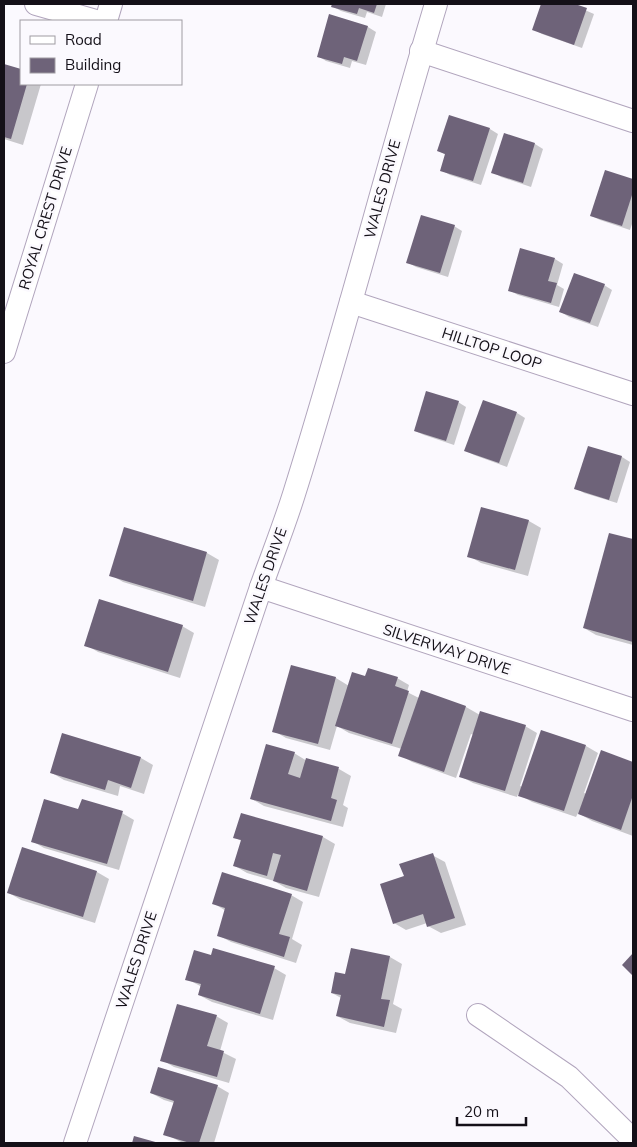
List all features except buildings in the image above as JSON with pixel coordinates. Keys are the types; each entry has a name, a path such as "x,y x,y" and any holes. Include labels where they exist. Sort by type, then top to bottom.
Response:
{"street":[{"path":"36,4 92,20"},
{"path":"106,20 111,4"},
{"name":"WALES DRIVE","path":"75,1143 293,495 351,302 436,4"},
{"path":"421,52 633,121"},
{"name":"ROYAL CREST DRIVE","path":"5,344 87,85"},
{"name":"HILLTOP LOOP","path":"351,302 633,394"},
{"name":"SILVERWAY DRIVE","path":"261,587 633,710"},
{"path":"478,1015 569,1077 628,1138"}]}
